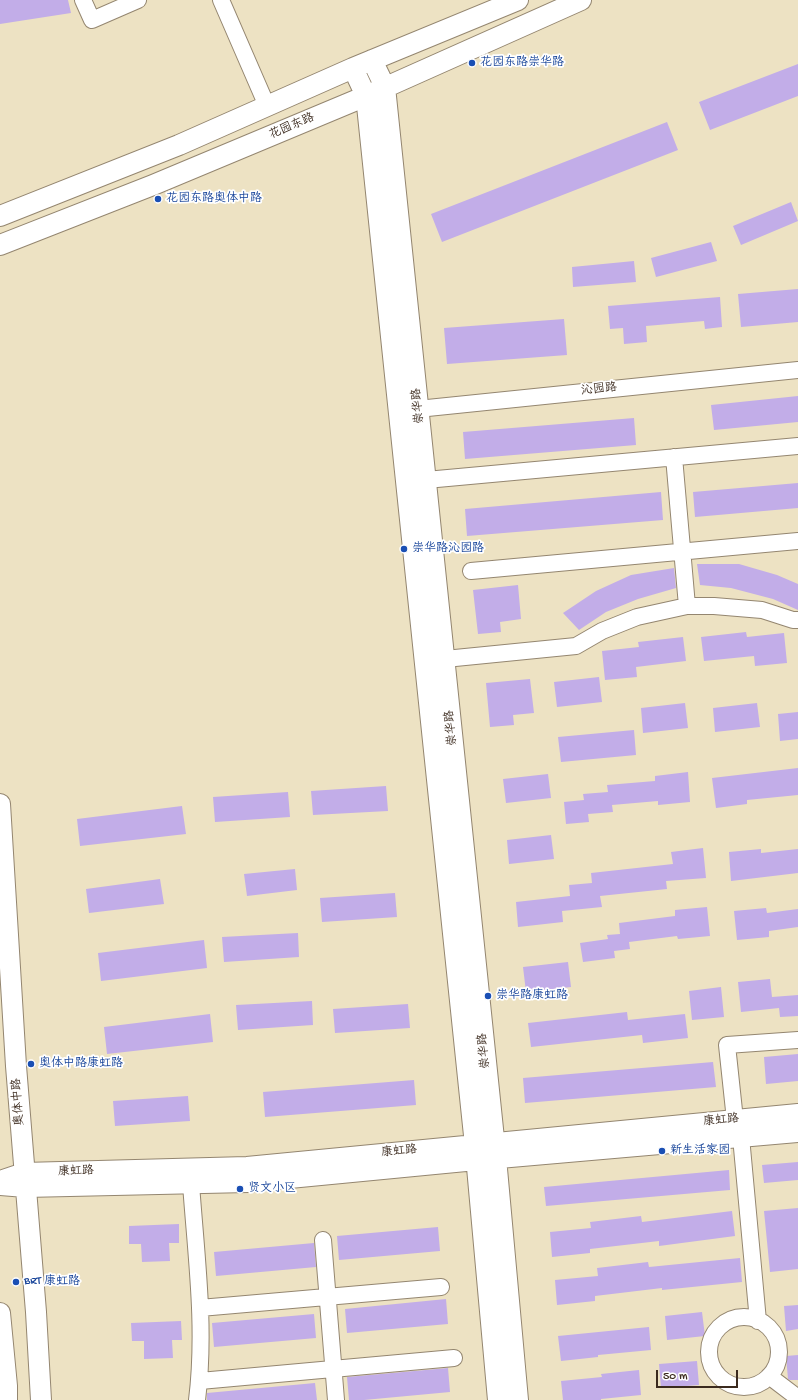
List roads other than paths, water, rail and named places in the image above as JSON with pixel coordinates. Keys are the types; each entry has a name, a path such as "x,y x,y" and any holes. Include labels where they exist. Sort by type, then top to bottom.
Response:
{"main road":[{"path":"0,216 179,145 353,68 518,0"},
{"name":"花园东路","path":"0,245 153,185 366,96 581,0"},
{"name":"崇华路","path":"372,60 385,87 495,1151 518,1400"},
{"name":"崇华路","path":"353,68 366,96 476,1152 498,1400"},
{"name":"奥体中路","path":"0,804 16,1066 36,1312 41,1400"},
{"name":"康虹路","path":"0,1181 495,1151 738,1128 798,1114"},
{"name":"康虹路","path":"738,1128 798,1132"},
{"name":"康虹路","path":"0,1185 25,1180 191,1184 248,1182 476,1152"},
{"path":"0,1313 7,1400"}],"street":[{"path":"83,0 92,20 138,0"},
{"path":"221,0 267,106"},
{"name":"沁园路","path":"400,411 798,370"},
{"path":"426,480 798,446"},
{"path":"674,457 687,606"},
{"path":"471,571 798,541"},
{"path":"445,659 576,646 602,631 637,617 687,606 714,606 762,610 798,620"},
{"path":"758,1321 738,1128 727,1045 798,1040"},
{"path":"191,1184 201,1327 200,1381 197,1400"},
{"path":"322,1240 336,1400"},
{"path":"200,1308 441,1287"},
{"path":"739,1317 751,1318 758,1321 762,1322 770,1330 776,1339 779,1350 777,1362 772,1372 764,1380 755,1385 743,1387 732,1385 722,1380 714,1371 710,1361 708,1350 711,1338 718,1328 727,1321 739,1317"},
{"path":"200,1381 454,1358"},
{"path":"769,1376 798,1398"}],"place":[{"name":"花园东路崇华路","path":"472,63"},
{"name":"花园东路奥体中路","path":"158,199"},
{"name":"崇华路沁园路","path":"404,549"},
{"name":"崇华路康虹路","path":"488,996"},
{"name":"奥体中路康虹路","path":"31,1064"},
{"name":"新生活家园","path":"662,1151"},
{"name":"贤文小区","path":"240,1189"},
{"name":"BRT 康虹路","path":"16,1282"}]}
